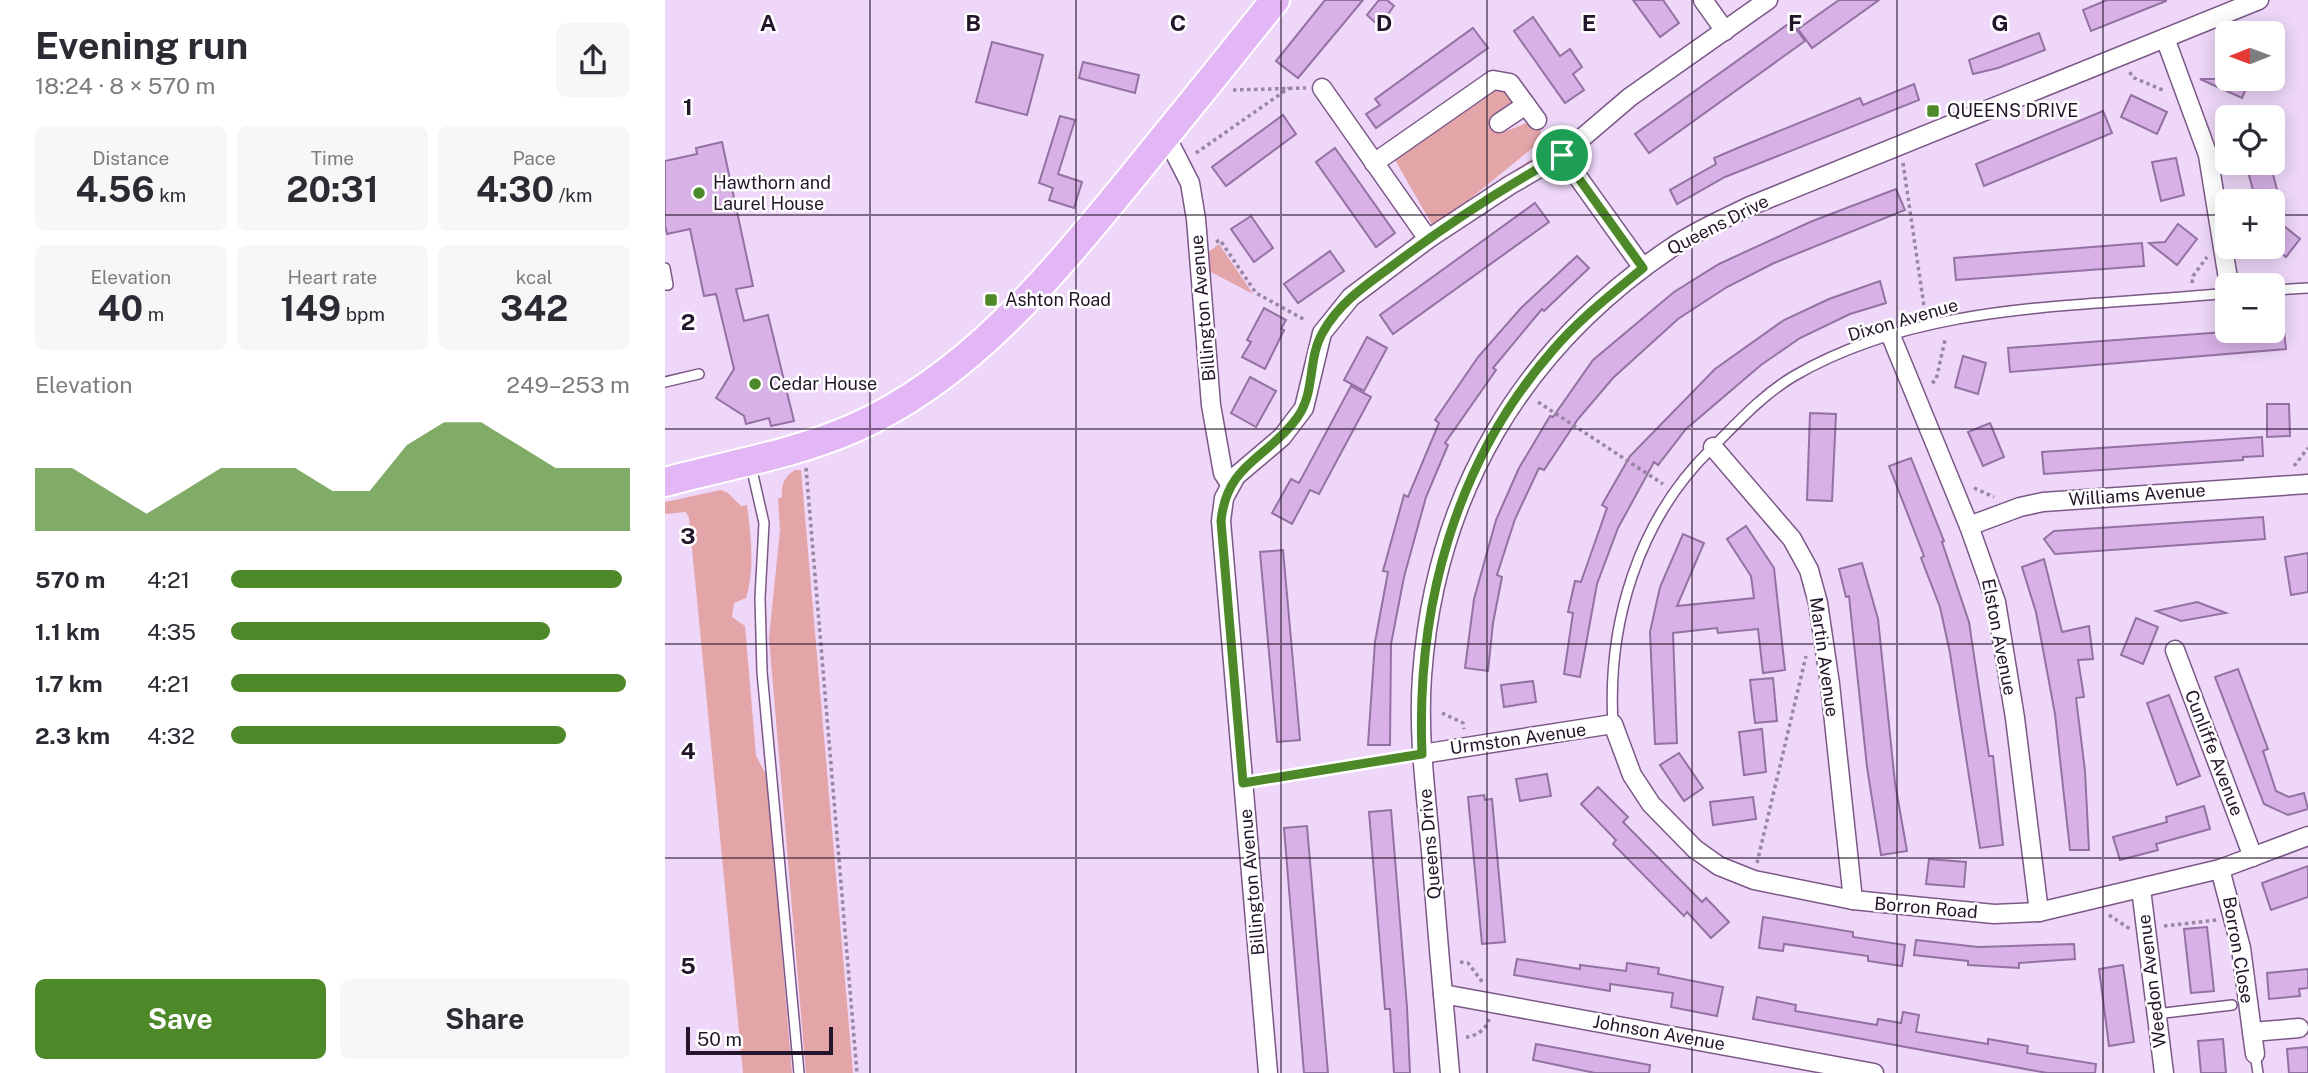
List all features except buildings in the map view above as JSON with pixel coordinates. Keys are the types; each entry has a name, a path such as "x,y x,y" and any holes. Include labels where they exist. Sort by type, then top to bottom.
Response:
{"main road":[{"path":"665,482 804,447 854,428 897,407 949,370 1028,299 1166,136 1275,0"}],"street":[{"path":"1703,0 1725,31"},
{"name":"Billington Avenue","path":"1268,1073 1221,521 1230,484 1247,463 1282,437 1304,408 1322,333 1341,307 1428,239 1510,185 1562,155 1630,97 1768,0"},
{"name":"Queens Drive","path":"1450,1073 1422,754 1422,677 1435,590 1449,533 1469,480 1509,408 1552,351 1576,325 1643,268 1693,234 1751,206 2252,1"},
{"path":"2165,38 2208,155 2227,273"},
{"path":"1374,163 1486,82 1501,80 1510,83 1537,120"},
{"path":"1322,88 1428,239"},
{"path":"1499,123 1526,104"},
{"name":"Billington Avenue","path":"1166,136 1190,183 1211,405 1223,473 1230,484"},
{"path":"1562,155 1643,268"},
{"name":"Elston Avenue","path":"1891,336 1969,526 1996,602 2005,651 2039,912"},
{"name":"Martin Avenue","path":"1713,447 1793,539 1809,570 1818,603 1830,684 1853,900"},
{"name":"Williams Avenue","path":"1969,526 2019,507 2043,502 2308,484"},
{"name":"Cunliffe Avenue","path":"2175,650 2253,857"},
{"name":"Urmston Avenue","path":"1422,754 1613,724"},
{"name":"Borron Road","path":"1613,724 1632,775 1651,804 1670,827 1701,854 1719,866 1754,880 1853,900 1994,914 2039,912 2220,869 2308,836"},
{"name":"Borron Close","path":"2220,869 2241,948 2255,1054"},
{"name":"Weedon Avenue","path":"2141,889 2164,1073"},
{"name":"Johnson Avenue","path":"1443,995 1874,1073"},
{"path":"2252,1032 2299,1028"}],"lane":[{"path":"665,268 668,285 665,285"},
{"path":"2285,289 2308,288"},
{"name":"Dixon Avenue","path":"1613,724 1613,665 1619,624 1633,575 1660,511 1692,467 1761,399 1794,376 1891,336 2008,311 2215,294"},
{"path":"665,382 699,374"},
{"path":"749,459 761,497 764,523 760,598 762,672 799,1073"},
{"path":"2156,1014 2232,1005"},
{"name":"Borron Close","path":"2255,1054 2258,1073"}],"path":[{"path":"2130,71 2132,77 2173,94"},
{"path":"1182,163 1289,88"},
{"path":"1226,90 1322,88"},
{"path":"1903,158 1926,313"},
{"path":"1198,251 1220,240 1256,293 1305,320"},
{"path":"2192,283 2193,276 2214,249"},
{"path":"1932,383 1936,380 1945,340"},
{"path":"1536,401 1664,485"},
{"path":"804,447 857,1073"},
{"path":"2288,474 2308,447"},
{"path":"1973,488 2003,502"},
{"path":"1756,870 1807,654"},
{"path":"1442,713 1463,723 1464,729"},
{"path":"1243,783 1422,754"},
{"path":"2109,915 2125,928 2136,931"},
{"path":"2164,926 2228,919"},
{"path":"1460,962 1468,963 1485,981 1484,986"},
{"path":"1466,1037 1474,1037 1488,1024 1489,1018"}],"shaded area":[{"path":"1496,90 1507,90 1514,101 1512,108 1496,120 1504,132 1529,122 1541,130 1540,142 1434,228 1395,160"},
{"path":"1579,129 1582,132 1515,175 1515,170"},
{"path":"1219,244 1253,294 1207,270 1207,253"},
{"path":"795,470 801,470 853,1073 806,1073 769,638 780,530 778,499 782,497 786,478"},
{"path":"721,490 741,506 747,505 751,575 746,598 734,603 732,617 745,626 756,756 767,776 792,1073 743,1073 689,518 686,512 665,514 665,502"}],"place":[{"name":"QUEENS DRIVE","path":"1933,111"},
{"name":"Hawthorn and Laurel House","path":"699,193"},
{"name":"Ashton Road","path":"991,300"},
{"name":"Cedar House","path":"755,384"}],"route":[{"path":"1562,155 1643,268 1576,325 1552,351 1509,408 1473,470 1449,533 1427,634 1422,677 1422,754 1243,783 1221,521 1224,498 1230,484 1247,463 1282,437 1304,408 1309,396 1315,352 1322,333 1351,297 1428,239 1510,185 1562,155"}]}
